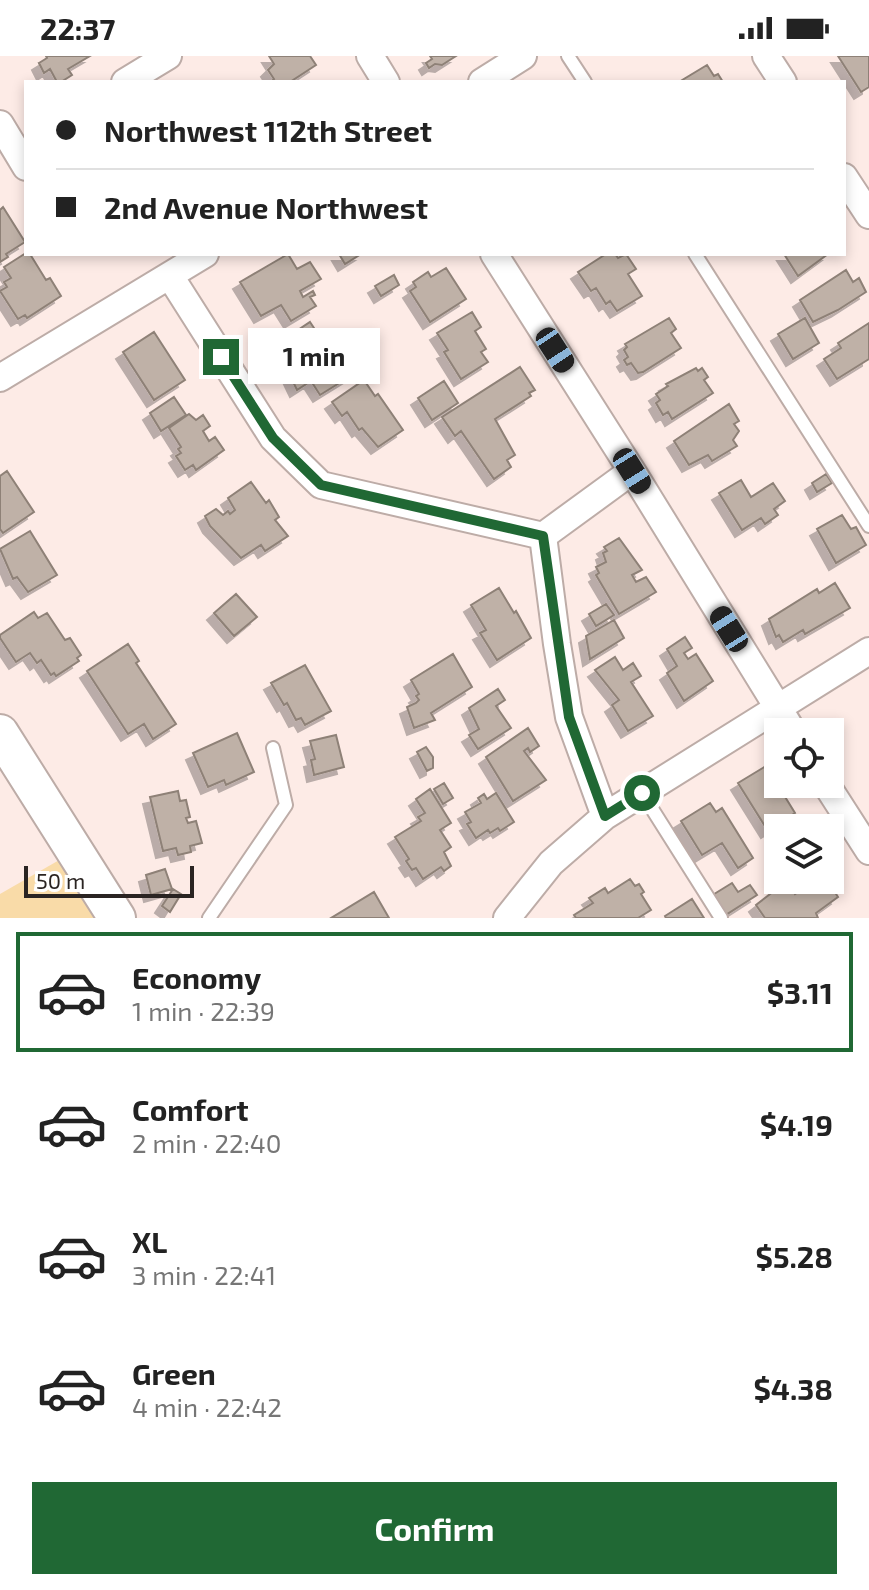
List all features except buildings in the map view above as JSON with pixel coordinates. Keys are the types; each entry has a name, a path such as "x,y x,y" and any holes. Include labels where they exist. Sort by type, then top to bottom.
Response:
{"street":[{"path":"128,80 168,56"},
{"path":"370,56 385,80"},
{"path":"485,80 523,56"},
{"path":"766,56 782,80"},
{"path":"0,124 22,153"},
{"path":"846,180 869,215"},
{"path":"0,378 202,256"},
{"path":"495,256 784,718"},
{"path":"170,276 273,438 321,485 543,536 632,471"},
{"path":"543,536 569,717 605,816"},
{"path":"509,918 551,863 605,816 869,651"},
{"path":"0,733 117,918"},
{"path":"835,798 869,851"}],"lane":[{"path":"568,56 584,80"},
{"path":"696,256 869,526"},
{"path":"209,918 286,805 273,748"},
{"path":"642,793 721,918"}],"shaded area":[{"path":"75,851 117,918 0,918 0,894"}],"route":[{"path":"221,357 273,438 321,485 543,536 569,717 605,816 642,793"}]}
